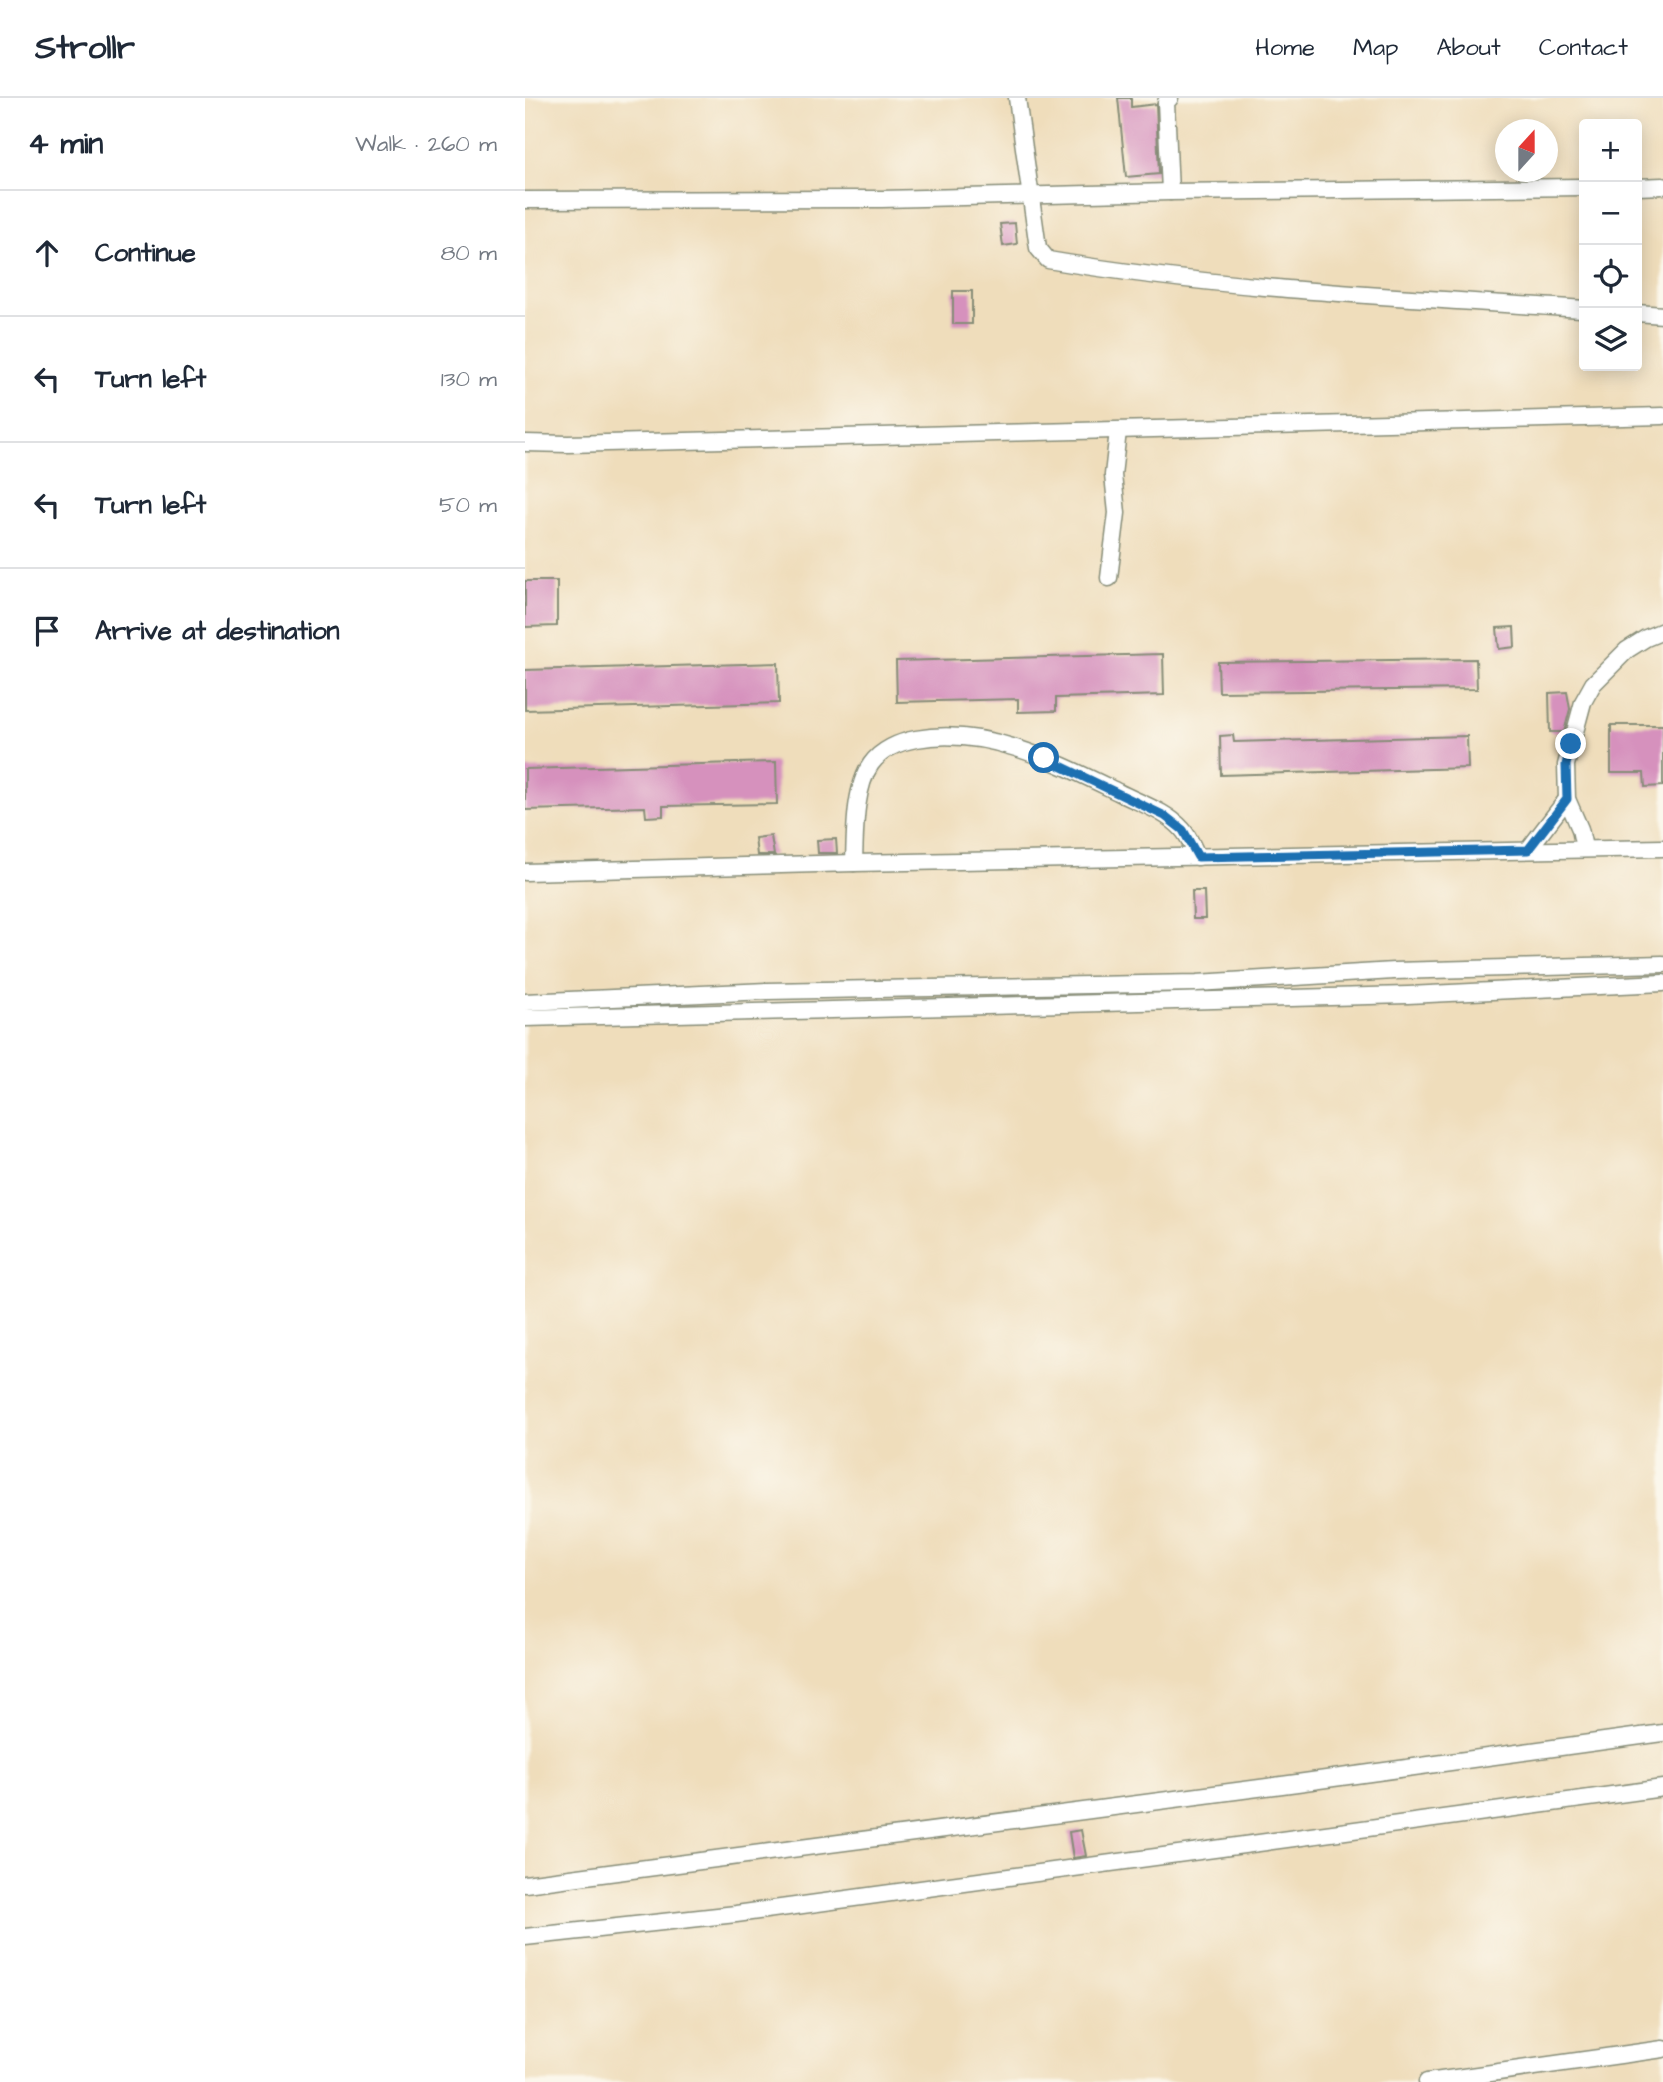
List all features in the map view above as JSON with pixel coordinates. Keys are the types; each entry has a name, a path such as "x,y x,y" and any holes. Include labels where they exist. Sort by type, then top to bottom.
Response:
{"street":[{"path":"1017,98 1033,195 1038,248 1048,260 1220,284 1579,309"},
{"path":"1170,98 1166,103 1170,192"},
{"path":"1642,187 1663,186"},
{"path":"525,200 882,199 1579,187"},
{"path":"1642,313 1663,315"},
{"path":"525,443 1663,416"},
{"path":"1109,578 1117,513 1113,475 1118,430"},
{"path":"1584,848 1580,829 1567,799 1566,765 1583,702 1593,684 1627,650 1663,631"},
{"path":"854,863 862,783 871,764 884,751 906,741 940,735 974,738 1010,746 1093,780 1165,816 1183,830 1198,857"},
{"path":"1528,850 1567,799"},
{"path":"525,872 1663,848"},
{"path":"525,1002 767,991 1197,983 1394,971 1663,964"},
{"path":"525,1018 1408,995 1663,983"},
{"path":"525,1884 1663,1733"},
{"path":"525,1937 736,1914 1663,1788"},
{"path":"1427,2082 1663,2049"}],"building":[{"path":"1118,98 1131,98 1131,107 1156,104 1159,174 1126,177"},
{"path":"1015,223 1017,244 1003,246 1000,224"},
{"path":"953,291 972,291 972,324 953,324"},
{"path":"525,581 557,581 557,626 525,627"},
{"path":"1514,627 1515,647 1499,649 1497,628"},
{"path":"1163,654 1164,695 1056,698 1056,711 1018,712 1018,699 897,702 896,661"},
{"path":"1476,659 1477,689 1219,692 1218,662"},
{"path":"778,663 779,703 525,710 525,670"},
{"path":"1567,692 1570,709 1564,732 1550,732 1549,693"},
{"path":"1611,725 1663,725 1663,786 1645,787 1644,773 1611,773"},
{"path":"1233,735 1234,742 1467,736 1468,768 1221,775 1220,736"},
{"path":"776,762 777,804 663,806 663,816 646,817 645,807 525,810 525,769"},
{"path":"771,836 774,855 757,855 755,838"},
{"path":"836,839 837,853 818,853 817,840"},
{"path":"1192,891 1204,891 1205,919 1193,919"},
{"path":"1081,1830 1086,1856 1073,1858 1069,1832"}],"route":[{"path":"1044,758 1165,816 1183,830 1198,857 1528,850 1567,799 1566,765 1571,744"}]}
